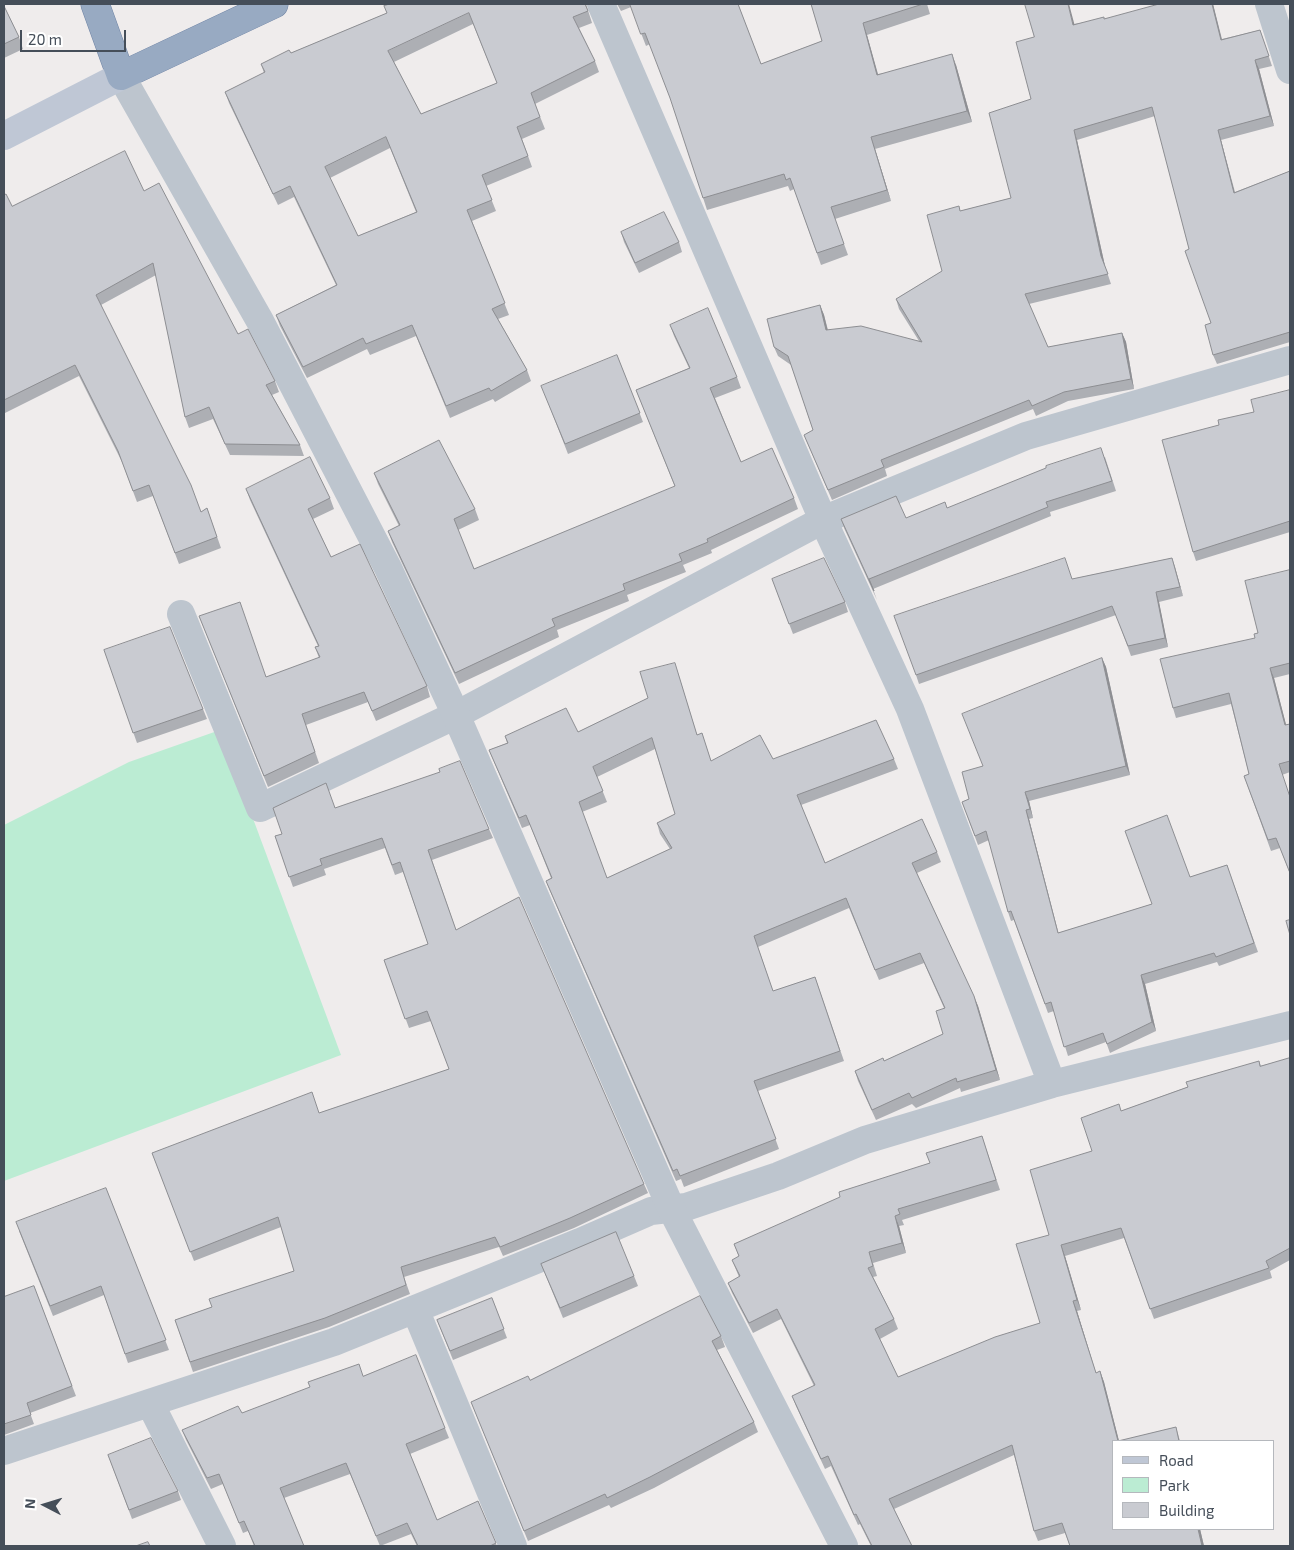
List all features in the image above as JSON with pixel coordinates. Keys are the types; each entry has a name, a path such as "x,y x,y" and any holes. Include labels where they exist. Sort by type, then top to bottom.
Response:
{"highway":[{"path":"95,4 121,76 274,4"}],"main road":[{"path":"4,136 121,76"}],"street":[{"path":"601,4 823,520 910,709 1052,1084"},
{"path":"1269,4 1290,70"},
{"path":"121,76 260,321 388,568 456,715 670,1208 844,1546"},
{"path":"181,614 260,808 456,715 823,520 1026,436 1290,360"},
{"path":"4,1450 334,1342 580,1242 651,1210 686,1207 778,1176 865,1140 1052,1084 1290,1025"},
{"path":"415,1309 513,1546"},
{"path":"150,1402 222,1546"}],"green space":[{"path":"220,730 341,1055 4,1181 4,825 129,762"}],"building":[{"path":"390,4 585,4 588,11 573,17 595,61 531,93 540,117 517,127 528,156 482,175 492,200 467,210 505,303 492,309 527,370 491,391 489,388 446,406 412,325 366,344 363,338 303,367 276,315 337,285 290,186 273,194 225,92 265,72 261,64 289,50 291,53 387,13 384,6","holes":["469,13 497,83 421,114 388,51","386,137 417,212 358,236 325,167"]},
{"path":"630,4 738,4 761,64 822,41 811,4 923,4 863,23 877,75 952,54 967,111 871,137 887,190 831,207 844,244 817,253 790,178 786,180 784,174 703,198 670,98 645,33 641,34"},
{"path":"1025,4 1068,4 1073,25 1104,17 1104,19 1159,4 1212,4 1221,40 1260,30 1269,56 1255,60 1270,116 1218,130 1234,193 1290,171 1290,332 1213,355 1205,325 1211,323 1185,251 1189,249 1152,107 1074,130 1101,256 1108,274 1025,294 1048,347 1122,333 1131,379 1064,392 1032,406 1029,400 881,460 884,467 828,490 804,435 813,430 788,356 774,347 767,319 820,305 826,330 861,326 922,342 896,299 942,271 927,215 959,206 960,211 1011,198 989,113 1031,99 1016,42 1034,37"},
{"path":"4,6 19,37 4,44"},
{"path":"125,151 144,191 159,183 238,334 248,329 275,381 266,385 300,445 225,444 209,407 185,417 153,263 96,295 191,485 201,512 207,508 217,537 175,553 149,485 133,491 118,451 75,365 4,400 4,195 6,194 12,206"},
{"path":"664,212 679,242 635,263 621,232"},
{"path":"708,308 737,377 710,388 741,462 772,448 794,498 707,539 708,542 679,554 682,561 623,584 625,590 552,619 555,626 455,673 388,531 400,525 374,473 439,440 475,509 454,519 474,569 675,486 636,390 690,368 670,325"},
{"path":"617,355 640,413 565,444 541,386"},
{"path":"1290,390 1290,521 1193,552 1162,440 1219,425 1218,420 1254,412 1251,400"},
{"path":"1101,448 1112,481 1046,502 1048,507 869,579 874,591 841,519 896,496 906,518 945,502 947,508 1046,468 1046,466"},
{"path":"310,457 330,498 308,509 331,557 360,544 427,686 372,711 364,692 302,714 315,752 264,776 199,616 240,602 266,677 320,657 315,647 319,646 246,489"},
{"path":"824,558 845,602 789,624 772,579"},
{"path":"1065,558 1072,579 1172,558 1180,587 1156,592 1165,638 1128,646 1112,606 916,675 894,616"},
{"path":"1290,570 1290,663 1270,668 1285,725 1290,724 1290,761 1279,764 1290,797 1290,873 1276,838 1268,840 1244,776 1249,774 1229,693 1173,708 1160,659 1255,638 1254,634 1258,633 1245,581"},
{"path":"170,627 203,709 133,733 104,650"},
{"path":"1102,658 1126,766 1025,792 1030,809 1026,810 1058,933 1152,904 1125,831 1167,815 1190,877 1227,865 1254,943 1216,957 1214,953 1141,975 1152,1022 1107,1044 1103,1033 1064,1047 1051,1002 1045,1004 1011,911 1008,912 986,831 975,836 962,802 969,799 962,772 983,766 962,714"},
{"path":"675,663 697,735 702,733 711,761 760,735 773,759 876,720 894,759 797,795 825,863 922,819 937,852 912,863 974,996 996,1070 957,1082 956,1078 912,1098 909,1093 872,1110 855,1071 883,1058 884,1061 943,1034 936,1011 945,1008 920,953 875,970 846,898 754,936 773,991 815,977 840,1051 754,1081 776,1139 680,1176 677,1169 673,1171 546,881 552,878 526,815 519,818 489,750 508,743 505,736 566,708 578,732 648,698 640,672","holes":["652,738 675,814 657,823 672,848 607,878 579,802 603,791 593,767"]},
{"path":"460,761 489,829 428,850 456,930 519,897 644,1184 500,1247 495,1237 401,1267 406,1285 325,1318 190,1362 175,1320 212,1307 209,1299 294,1271 278,1217 190,1252 152,1153 312,1092 319,1113 449,1069 427,1011 405,1019 384,960 428,944 400,862 392,865 382,838 320,859 322,865 289,877 275,836 282,834 273,808 326,783 335,808 440,772 439,769"},
{"path":"1290,920 1290,935 1286,921"},
{"path":"1290,1058 1290,1248 1266,1261 1269,1268 1150,1309 1121,1228 1061,1245 1077,1300 1073,1301 1096,1373 1100,1371 1118,1440 1112,1440 1112,1530 1198,1530 1202,1546 1070,1546 1062,1523 1034,1531 1012,1445 889,1499 912,1546 872,1546 856,1514 854,1515 828,1456 821,1459 792,1396 815,1385 777,1309 749,1323 728,1283 740,1276 732,1260 739,1256 734,1244 840,1197 839,1192 930,1163 926,1153 982,1136 996,1180 898,1209 900,1214 895,1216 902,1243 869,1252 873,1266 868,1268 894,1319 875,1329 898,1377 995,1337 1040,1323 1016,1244 1049,1235 1030,1170 1092,1151 1081,1118 1119,1104 1121,1111 1188,1087 1186,1082 1259,1061 1260,1066"},
{"path":"106,1188 166,1340 125,1354 101,1286 50,1306 16,1222"},
{"path":"616,1232 634,1276 560,1308 541,1264"},
{"path":"34,1286 72,1386 27,1403 31,1415 4,1424 4,1297"},
{"path":"700,1296 721,1336 712,1341 754,1422 607,1498 605,1494 524,1531 471,1402 528,1376 530,1380"},
{"path":"492,1298 504,1329 450,1351 437,1320"},
{"path":"416,1355 445,1428 406,1444 437,1520 478,1501 496,1543 490,1546 418,1546 407,1523 376,1536 346,1463 280,1488 304,1546 255,1546 244,1521 239,1523 219,1474 207,1478 182,1430 238,1406 242,1413 310,1387 308,1382 359,1364 363,1376"},
{"path":"1176,1427 1179,1440 1122,1440"},
{"path":"151,1438 178,1491 129,1510 108,1455"},
{"path":"148,1542 150,1546 136,1546"}]}
